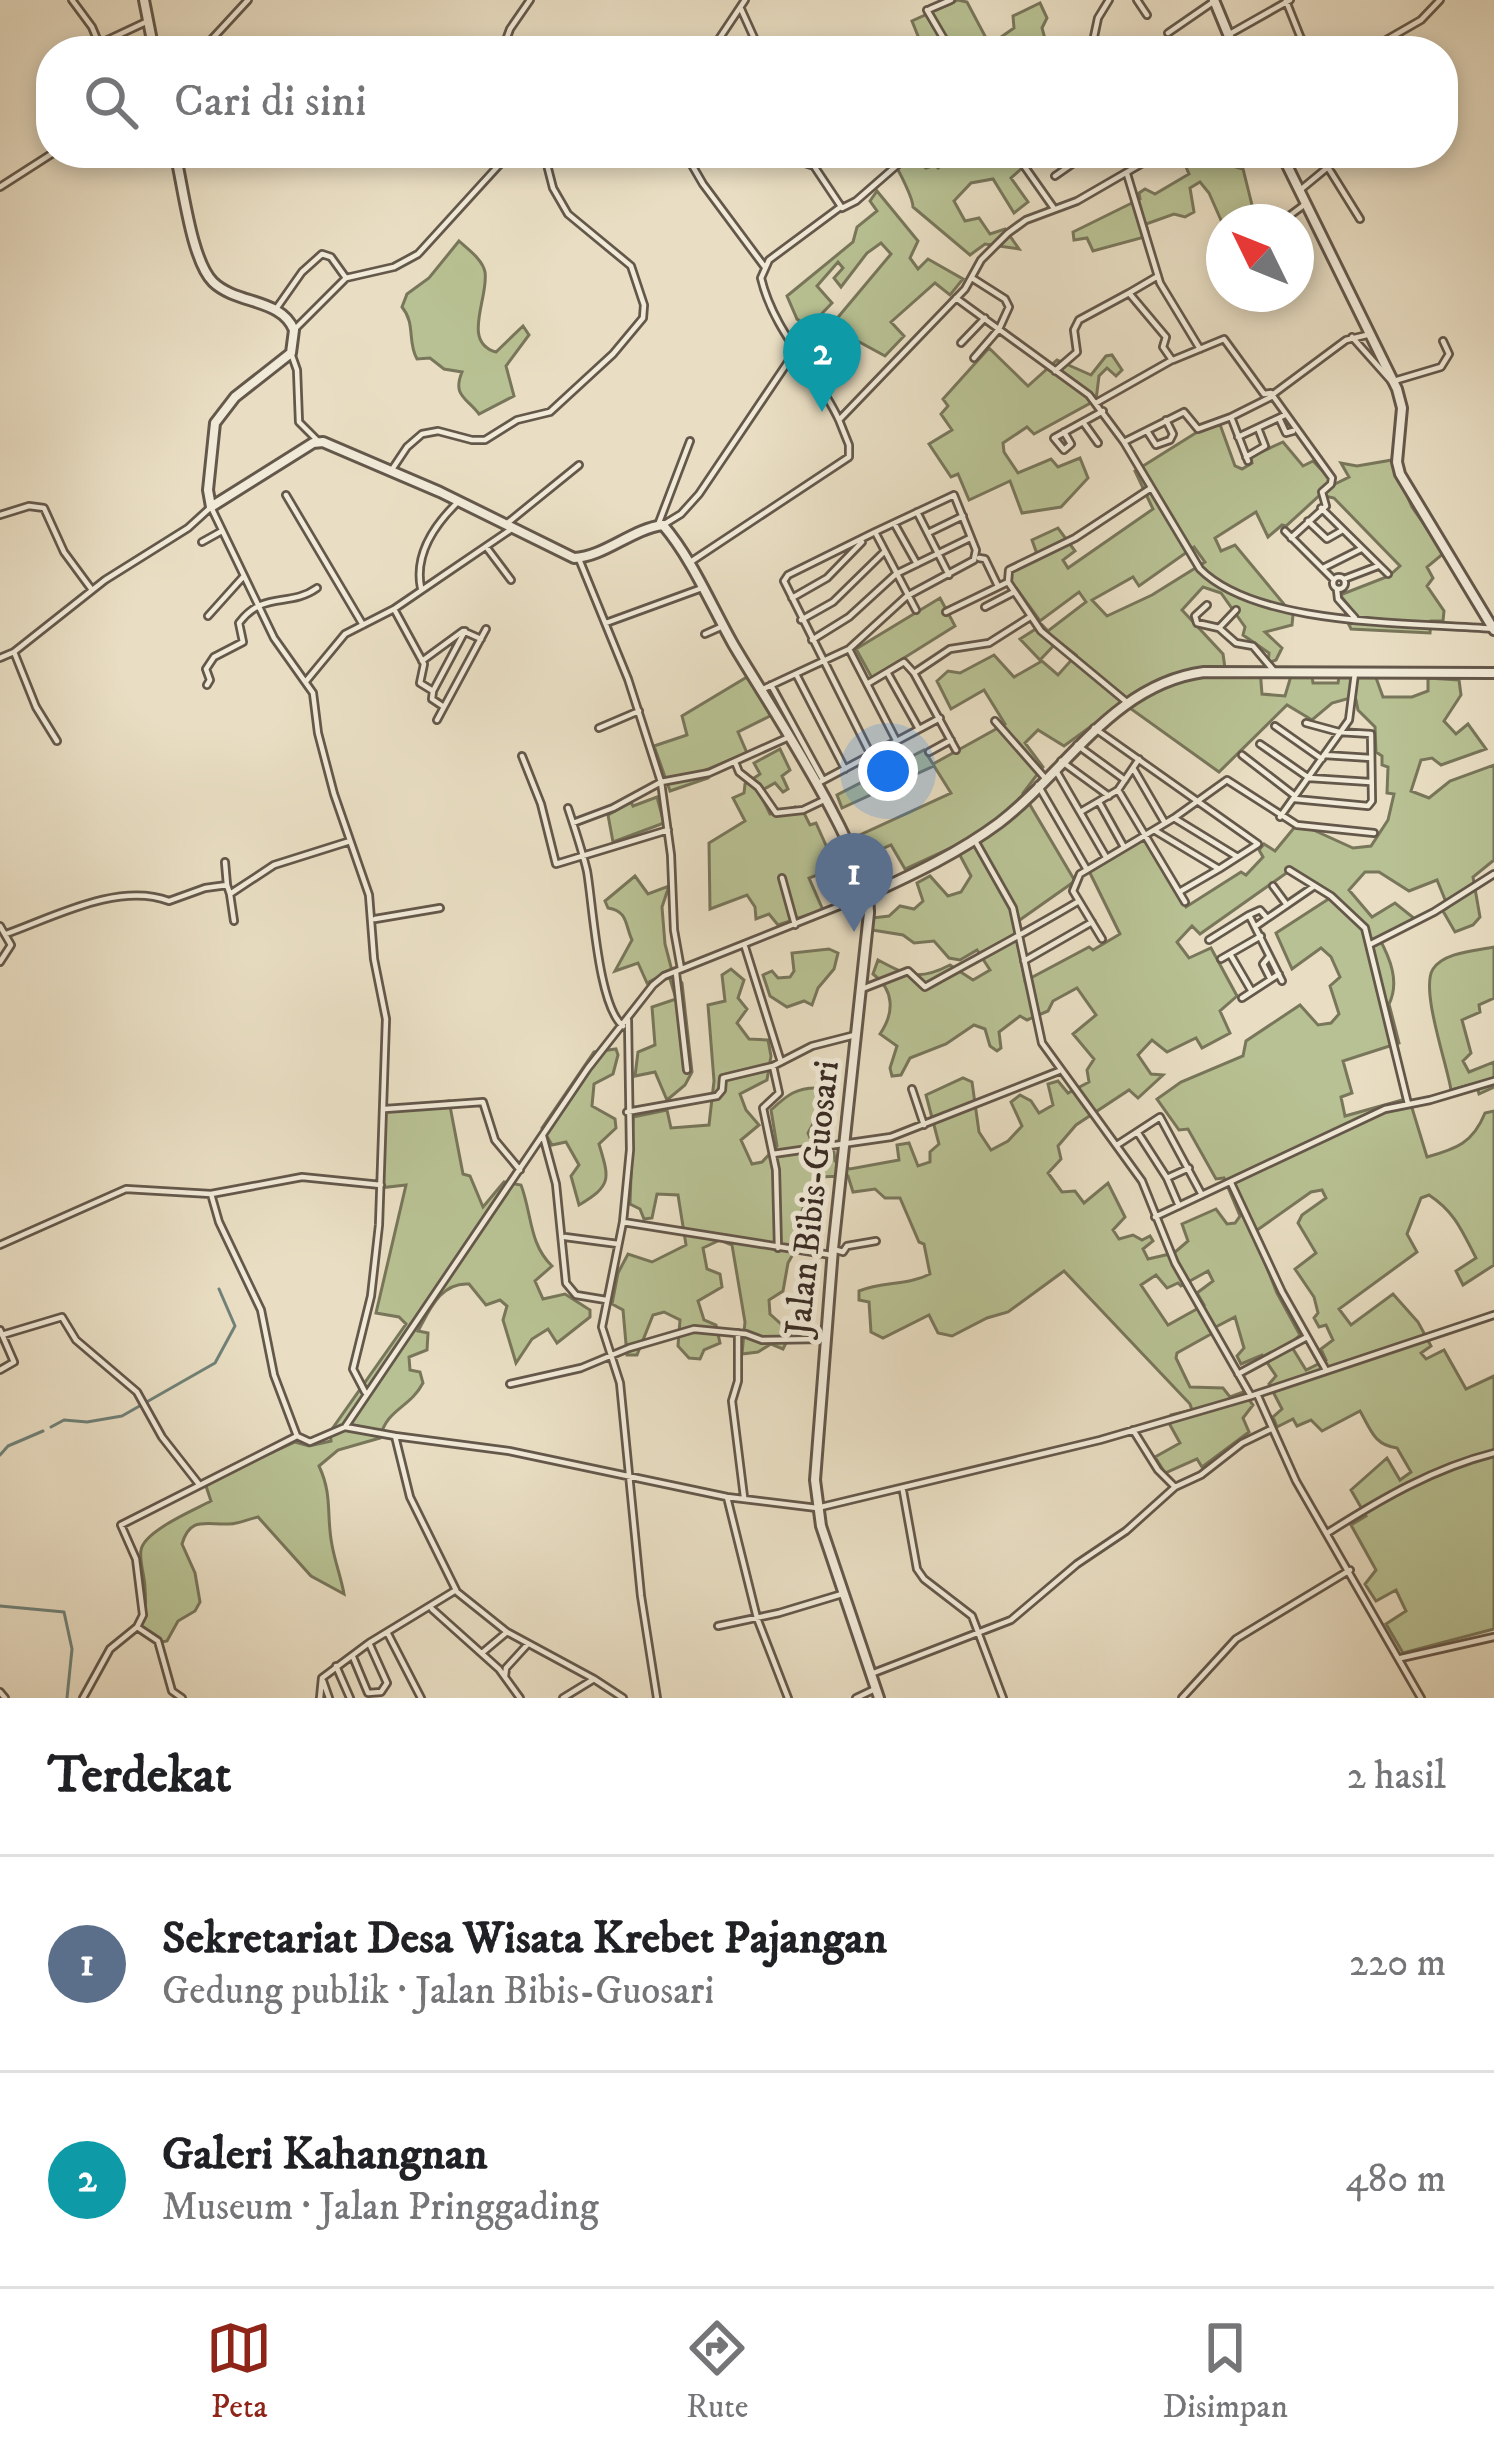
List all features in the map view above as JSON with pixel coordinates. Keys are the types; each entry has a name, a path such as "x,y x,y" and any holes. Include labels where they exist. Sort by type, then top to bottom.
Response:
{"street":[{"path":"71,0 94,36"},
{"path":"143,0 151,36"},
{"path":"215,36 248,0"},
{"path":"507,36 530,0"},
{"path":"721,36 745,0"},
{"path":"943,36 928,10 951,0"},
{"path":"1094,36 1109,0"},
{"path":"1137,0 1147,15"},
{"path":"1168,33 1215,0 1228,35 1287,1 1301,36"},
{"path":"1393,36 1421,20 1440,0"},
{"path":"741,8 753,36"},
{"path":"122,36 148,21"},
{"path":"0,187 36,164"},
{"path":"179,168 205,272 226,292 276,309 289,319 294,330 291,353 297,370 298,422 319,442 336,445 579,559 607,623 661,782 687,1070"},
{"path":"294,330 346,278 394,267 418,254 496,168"},
{"path":"392,471 406,447 422,434 438,431 485,440 517,420 550,412 614,354 644,318 631,266 568,214 548,168"},
{"path":"694,168 764,266"},
{"path":"815,168 839,208"},
{"path":"688,563 849,457 838,420 781,331 761,278 764,266 894,168"},
{"path":"1025,168 1054,209"},
{"path":"1054,176 1066,168"},
{"path":"838,420 956,298 981,260 1008,232 1135,168"},
{"path":"1288,168 1304,204"},
{"path":"1299,191 1328,168 1360,219"},
{"path":"1127,174 1158,276 1200,349"},
{"path":"1314,224 1395,383 1402,408 1400,474 1494,629"},
{"path":"276,309 302,272 322,254 331,257 346,278"},
{"path":"1055,371 1077,352 1074,330 1079,320 1158,276"},
{"path":"972,278 1007,303 1008,311 974,358"},
{"path":"1129,293 1166,337 1163,348 1172,360"},
{"path":"956,298 1096,403 1200,569 1215,585 1307,616 1494,629"},
{"path":"962,343 985,318"},
{"path":"1124,442 1186,412 1200,429 1231,417 1272,395 1352,337 1371,334"},
{"path":"1352,337 1395,383"},
{"path":"1096,403 1172,360 1224,339 1263,393 1272,395"},
{"path":"1395,383 1441,367 1449,354 1443,340"},
{"path":"579,559 681,514 796,350"},
{"path":"291,353 235,397 215,423 208,490 220,532 243,577 285,657 313,693 319,740 369,896 386,1025 382,1185 370,1296 353,1369 365,1392"},
{"path":"1272,395 1286,433 1295,429 1333,479 1322,492 1327,501 1288,535 1334,580 1339,601 1355,618"},
{"path":"1054,438 1103,411"},
{"path":"1231,417 1247,459 1265,447 1258,428"},
{"path":"1238,437 1282,417"},
{"path":"1147,430 1156,445 1167,442 1173,434 1166,420"},
{"path":"1083,422 1098,443"},
{"path":"1048,429 1062,449 1071,444 1064,432"},
{"path":"660,525 690,441"},
{"path":"0,658 211,507 319,442"},
{"path":"307,680 334,644 487,548 579,464"},
{"path":"1129,704 1030,617 1008,582 1010,570 1075,538 1151,488"},
{"path":"871,755 801,620 786,576 952,495 976,554 985,559 998,586"},
{"path":"286,496 363,625"},
{"path":"421,588 418,566 427,544 440,520 459,501"},
{"path":"0,515 28,506 44,508 64,552 92,590"},
{"path":"1321,508 1388,574"},
{"path":"917,512 949,574"},
{"path":"928,533 963,516"},
{"path":"1308,521 1328,539 1343,530"},
{"path":"894,523 916,565"},
{"path":"660,525 766,688 819,783 869,894"},
{"path":"202,542 220,532"},
{"path":"874,532 916,610"},
{"path":"792,598 822,583 865,537"},
{"path":"812,640 849,617 896,574 970,538"},
{"path":"487,548 511,580"},
{"path":"1323,568 1362,548"},
{"path":"801,620 833,602 884,551"},
{"path":"766,688 849,650 907,596 976,554"},
{"path":"1334,580 1379,565"},
{"path":"208,616 243,577"},
{"path":"1337,590 1345,587 1345,580"},
{"path":"946,612 1008,582"},
{"path":"207,685 211,680 208,664 243,642 240,621 259,604 300,598 316,588"},
{"path":"607,623 702,588"},
{"path":"985,607 1012,593"},
{"path":"1207,605 1195,621 1219,628 1236,643 1253,646 1275,672"},
{"path":"394,609 425,668 420,682 433,691"},
{"path":"1219,628 1236,610"},
{"path":"914,673 950,649 989,643 1030,617"},
{"path":"705,634 723,626"},
{"path":"437,720 486,629"},
{"path":"422,661 465,631"},
{"path":"465,631 481,639"},
{"path":"444,706 432,699 433,691 465,631"},
{"path":"849,650 896,742"},
{"path":"14,652 40,716 57,741"},
{"path":"867,684 906,662 956,750"},
{"path":"887,672 919,730"},
{"path":"345,1427 543,1136 658,980 869,894 974,839 999,823 1094,728 1175,679 1197,672 1494,673"},
{"path":"796,674 845,769"},
{"path":"1280,818 1352,714 1355,674"},
{"path":"775,704 789,737 819,783"},
{"path":"598,728 639,711"},
{"path":"819,783 940,718"},
{"path":"995,722 1042,782 1086,868"},
{"path":"1242,755 1295,798 1368,806 1372,801 1370,733 1339,733 1306,723"},
{"path":"1274,726 1323,757 1371,758"},
{"path":"1094,728 1258,844 1179,892"},
{"path":"573,823 661,782 695,777 789,737"},
{"path":"929,752 951,740"},
{"path":"1260,743 1309,778 1370,782"},
{"path":"1077,745 1125,780"},
{"path":"521,756 541,804 556,864 668,830"},
{"path":"1080,812 1118,790 1139,760"},
{"path":"735,762 776,813 803,810 824,800"},
{"path":"1058,765 1109,796"},
{"path":"1058,765 1106,857"},
{"path":"1133,768 1165,823"},
{"path":"1102,939 1073,890 1086,868 1174,818 1227,780 1297,825 1374,833"},
{"path":"1118,790 1185,902"},
{"path":"1099,802 1124,847"},
{"path":"568,808 583,856 604,980 616,1021 625,1023"},
{"path":"1174,818 1238,857"},
{"path":"1154,830 1219,869"},
{"path":"974,839 1010,903 1039,1037 1148,1192 1174,1263 1254,1395 1296,1481 1421,1698"},
{"path":"230,895 274,865 348,841"},
{"path":"225,862 234,921"},
{"path":"1306,892 1289,870 1350,911 1365,928 1408,1103"},
{"path":"1371,944 1494,874"},
{"path":"782,878 794,925"},
{"path":"6,934 130,895 169,901 205,887 227,885"},
{"path":"1273,886 1287,905"},
{"path":"1256,926 1313,887"},
{"name":"Jalan Bibis-Guosari","path":"869,894 815,1480 842,1594 877,1693"},
{"path":"862,989 908,971 925,987 1079,901"},
{"path":"372,920 440,908"},
{"path":"1209,940 1260,910 1267,918"},
{"path":"1242,998 1270,978 1281,978 1249,915"},
{"path":"1024,961 1092,922"},
{"path":"0,926 11,948 0,962"},
{"path":"1222,959 1261,936"},
{"path":"744,945 777,1064 779,1093 764,1108 773,1154 778,1248"},
{"path":"1230,954 1252,990"},
{"path":"1270,956 1263,963 1270,978"},
{"path":"625,1023 631,1132 623,1222 602,1327 620,1383 641,1596 657,1698"},
{"path":"627,1112 717,1096 723,1078 857,1035"},
{"path":"773,1154 891,1137 1059,1071"},
{"path":"1155,1217 1351,1123 1494,1081"},
{"path":"912,1089 925,1124"},
{"path":"385,1109 483,1102 495,1140 520,1170"},
{"path":"1118,1145 1160,1117 1202,1195"},
{"path":"1137,1131 1167,1178 1178,1206"},
{"path":"543,1136 556,1184 564,1273 571,1292 606,1300"},
{"path":"1167,1178 1189,1168"},
{"path":"0,1245 126,1189 211,1194 302,1177 382,1185"},
{"path":"1231,1183 1327,1371"},
{"path":"211,1194 219,1222 261,1310 274,1375 297,1436 310,1442 345,1427 509,1451 727,1497 818,1508 1133,1430 1494,1316"},
{"path":"623,1222 778,1248 843,1252 847,1246 876,1241"},
{"path":"562,1237 618,1244"},
{"path":"0,1370 14,1361 1,1333 58,1315 76,1340 142,1398 162,1437 198,1484"},
{"path":"510,1384 610,1359 628,1348 694,1329 762,1340 826,1339"},
{"path":"738,1333 738,1381 732,1401 744,1497"},
{"path":"1238,1374 1307,1337"},
{"path":"870,1674 1019,1615 1175,1487 1202,1475 1242,1443 1271,1429"},
{"path":"1133,1430 1158,1470 1175,1487"},
{"path":"83,1698 110,1649 137,1627 143,1598 136,1559 121,1525 297,1436"},
{"path":"395,1436 410,1498 455,1590 527,1646 622,1698"},
{"path":"1329,1532 1410,1484 1464,1460 1494,1453"},
{"path":"903,1490 920,1575 962,1605 981,1633 1003,1698"},
{"path":"727,1497 757,1618 788,1698"},
{"path":"1182,1698 1236,1639 1350,1570"},
{"path":"320,1698 322,1678 336,1666 455,1590"},
{"path":"718,1626 842,1594"},
{"path":"430,1607 506,1676 520,1698"},
{"path":"137,1627 158,1641 172,1691 182,1698"},
{"path":"387,1632 421,1698"},
{"path":"482,1653 507,1632"},
{"path":"1401,1658 1494,1637"},
{"path":"352,1655 368,1694 381,1692 387,1683 370,1643"},
{"path":"506,1676 506,1668 527,1646"},
{"path":"336,1666 350,1698"},
{"path":"322,1678 329,1698"},
{"path":"563,1698 594,1679"},
{"path":"856,1698 877,1693"}],"green space":[{"path":"958,0 967,2 985,36 918,36 912,21"},
{"path":"1040,3 1047,18 1044,36 1002,36 1014,28 1013,16"},
{"path":"896,168 1022,168 1011,178 1028,202 1014,213 993,179 971,183 954,201 965,221 979,218 990,234 1005,229 1019,249 985,244 970,255 913,207"},
{"path":"1186,168 1240,168 1252,204 1214,204 1200,182 1190,188 1194,212 1146,224 1148,232 1141,238 1093,251 1087,238 1074,240 1073,232 1140,199 1145,189 1155,194 1189,174"},
{"path":"877,191 918,241 910,258 918,269 928,259 963,279 950,295 935,283 891,322 904,336 885,356 843,333 834,322 891,254 881,243 867,253 841,287 834,278 843,268 838,262 817,286 832,303 808,328 797,319 787,296 853,242 857,227 877,211 870,201"},
{"path":"459,241 485,272 480,339 496,352 523,326 529,335 506,366 514,396 479,414 460,392 462,372 444,369 430,358 417,359 402,307 407,294 429,278"},
{"path":"989,348 1028,386 1057,360 1091,375 1112,355 1122,370 1116,376 1107,368 1099,376 1096,400 1034,434 1027,427 1003,443 1018,473 1051,459 1058,467 1080,458 1088,478 1061,507 1022,513 1010,481 969,500 958,474 951,477 929,444 952,430 941,414 948,406 943,399"},
{"path":"1218,419 1235,466 1242,469 1252,463 1250,457 1283,442 1303,466 1313,461 1335,484 1349,477 1341,463 1357,466 1392,460 1412,507 1444,553 1427,567 1433,578 1427,586 1444,611 1443,621 1431,621 1430,633 1351,629 1356,615 1340,595 1389,576 1400,566 1334,498 1320,495 1268,537 1256,512 1215,538 1221,551 1235,545 1293,615 1292,625 1265,632 1282,648 1276,660 1268,663 1269,653 1243,635 1245,627 1221,593 1203,587 1182,610 1223,654 1225,668 1260,669 1262,694 1285,696 1291,676 1312,676 1313,683 1338,683 1339,677 1375,675 1383,697 1412,697 1428,691 1428,678 1459,680 1461,695 1444,721 1456,734 1468,724 1486,749 1441,765 1432,758 1421,760 1411,791 1429,798 1450,781 1494,765 1494,860 1473,877 1480,917 1473,925 1455,932 1443,911 1448,907 1437,880 1409,891 1379,872 1365,872 1349,890 1372,917 1395,903 1415,919 1379,938 1392,970 1389,1004 1399,1043 1343,1061 1352,1093 1341,1097 1345,1116 1409,1098 1427,1157 1462,1143 1485,1113 1494,1111 1494,1265 1463,1285 1456,1271 1476,1258 1452,1215 1429,1195 1421,1198 1407,1234 1417,1252 1339,1309 1351,1325 1393,1294 1418,1322 1431,1346 1421,1353 1426,1359 1444,1350 1466,1389 1494,1376 1494,1629 1403,1653 1386,1624 1406,1611 1396,1590 1376,1601 1365,1584 1376,1570 1351,1525 1366,1516 1351,1490 1387,1458 1400,1480 1411,1472 1397,1448 1374,1436 1360,1411 1322,1431 1311,1420 1297,1426 1293,1419 1277,1427 1273,1417 1282,1409 1269,1384 1276,1376 1262,1355 1241,1364 1237,1356 1244,1348 1235,1317 1176,1358 1190,1387 1223,1388 1230,1397 1243,1392 1253,1405 1243,1418 1249,1432 1202,1467 1197,1459 1165,1473 1155,1457 1180,1443 1170,1425 1171,1415 1192,1410 1190,1404 1064,1271 1008,1312 952,1336 938,1333 929,1315 883,1338 871,1332 869,1302 859,1300 859,1291 930,1274 924,1244 900,1198 885,1198 875,1189 853,1192 848,1176 816,1177 800,1216 801,1240 788,1263 783,1291 769,1300 770,1314 791,1333 783,1349 771,1344 742,1354 745,1322 732,1245 720,1240 703,1248 707,1269 720,1274 722,1287 698,1301 704,1320 716,1325 720,1343 704,1350 700,1359 689,1358 678,1346 680,1320 664,1312 653,1315 637,1355 627,1355 623,1310 612,1304 618,1273 628,1254 652,1262 686,1245 678,1195 657,1194 652,1218 644,1219 640,1209 630,1204 633,1117 667,1110 671,1128 709,1125 714,1081 708,1005 725,1001 722,975 731,969 744,980 738,998 747,1009 737,1023 749,1039 768,1040 771,1056 767,1080 740,1094 759,1125 741,1140 752,1164 762,1162 777,1146 771,1110 804,1089 819,1088 819,1106 808,1133 816,1152 834,1152 835,1161 850,1169 899,1160 897,1145 909,1143 918,1166 930,1162 930,1152 939,1144 926,1095 963,1078 972,1082 979,1132 991,1150 1022,1126 1011,1102 1020,1095 1039,1113 1053,1105 1048,1084 1058,1081 1068,1093 1089,1082 1087,1070 1094,1059 1073,1034 1096,1015 1077,988 1053,1001 1048,1011 1027,1020 1020,1016 999,1032 1001,1048 997,1051 990,1046 985,1029 974,1025 946,1044 910,1058 901,1075 892,1076 897,1046 880,1034 890,1002 873,974 878,960 914,974 950,965 973,980 990,970 977,950 960,960 949,958 934,941 914,943 903,935 872,930 872,918 889,916 900,906 914,909 923,901 917,883 930,876 948,896 961,892 971,876 955,846 905,869 891,845 859,859 849,840 951,793 934,766 842,808 837,795 924,750 933,764 1005,724 984,690 951,709 937,681 948,671 960,673 994,655 1014,677 1042,661 1058,675 1076,655 1058,641 1040,660 1020,639 1042,625 1048,631 1086,602 1079,592 1040,621 1014,591 1008,567 1037,554 1032,540 1058,528 1075,551 1063,560 1068,568 1153,509 1135,471","holes":["1194,547 1205,562 1107,616 1092,600 1133,577 1139,586","1356,700 1358,710 1375,727 1376,752 1388,767 1387,793 1394,794 1388,820 1371,846 1353,848 1298,823 1275,851 1264,844 1259,850 1263,857 1246,875 1241,872 1186,907 1145,838 1089,871 1120,934 1025,981 1014,924 1075,881 1023,793 1043,767 1025,743 1038,730 1064,746 1123,703 1219,772 1287,705 1312,720 1332,703","1292,869 1329,892 1330,898 1276,933 1292,969 1321,948 1331,957 1340,977 1330,986 1339,1014 1331,1023 1318,1025 1300,1005 1246,1041 1243,1056 1181,1082 1157,1099 1179,1130 1188,1129 1216,1179 1224,1178 1240,1216 1227,1224 1216,1209 1182,1224 1188,1241 1174,1253 1148,1259 1143,1249 1153,1241 1150,1236 1119,1239 1113,1230 1125,1217 1108,1183 1084,1203 1075,1191 1062,1192 1048,1173 1061,1159 1058,1146 1076,1125 1129,1090 1138,1098 1163,1075 1151,1074 1138,1055 1152,1040 1167,1052 1196,1038 1202,1048 1230,1033 1220,1011 1237,996 1211,948 1189,958 1177,942 1192,926 1200,934","1322,1190 1326,1198 1298,1223 1316,1253 1295,1269 1314,1297 1318,1313 1314,1318 1319,1327 1326,1325 1333,1340 1321,1349 1326,1360 1306,1370 1290,1344 1300,1335 1253,1233 1311,1192","1208,1271 1213,1281 1197,1293 1204,1305 1168,1325 1141,1285 1156,1275 1167,1288 1181,1286"]},
{"path":"940,598 955,626 872,678 856,649"},
{"path":"747,677 755,688 762,685 778,712 738,732 747,753 706,770 708,778 670,791 654,746 687,735 682,716"},
{"path":"780,749 790,770 782,776 788,789 783,792 775,783 759,792 770,814 795,807 810,825 816,823 836,868 809,878 823,910 778,925 769,914 756,919 747,895 710,909 709,843 745,821 733,798 760,774 754,763"},
{"path":"657,797 664,823 613,842 608,815 631,802 633,806"},
{"path":"635,876 648,894 669,886 662,907 665,944 671,967 682,983 692,1072 667,1100 655,1072 635,1076 638,1052 655,1045 652,1007 676,999 668,972 647,983 638,963 615,971 632,940 623,915 608,908 605,901"},
{"path":"1494,947 1494,998 1479,1005 1480,1012 1462,1020 1471,1053 1463,1061 1469,1072 1494,1062 1494,1087 1479,1094 1476,1083 1451,1090 1432,1009 1433,969 1460,953"},
{"path":"829,949 838,953 834,969 818,988 812,1005 804,1001 787,1007 770,996 763,975 772,971 778,978 790,977 792,953"},
{"path":"616,1049 613,1074 594,1084 592,1106 615,1119 616,1128 599,1144 606,1180 579,1205 571,1176 579,1165 566,1142 552,1145 542,1128 594,1052"},
{"path":"449,1101 463,1174 470,1176 483,1207 504,1182 521,1185 535,1238 552,1266 535,1281 543,1299 565,1294 590,1310 590,1317 557,1343 548,1329 532,1339 516,1363 503,1320 507,1306 500,1300 486,1305 469,1284 444,1292 418,1331 428,1333 427,1350 409,1357 410,1370 420,1372 423,1383 418,1391 387,1421 380,1438 338,1450 319,1466 344,1594 311,1576 258,1517 233,1524 200,1524 189,1529 182,1544 195,1573 200,1602 162,1642 141,1626 144,1543 211,1501 205,1483 295,1442 309,1446 331,1441 330,1432 406,1324 399,1317 376,1313 406,1185 379,1188 382,1111"}],"waterway":[{"path":"51,1427 64,1420 122,1416 215,1363 235,1326 219,1289"},
{"path":"0,1455 8,1446 43,1431"},
{"path":"0,1606 64,1612 72,1649 67,1698"}],"place":[{"name":"Galeri Kahangnan","path":"822,412"},
{"name":"Sekretariat Desa Wisata Krebet Pajangan","path":"854,932"}]}
